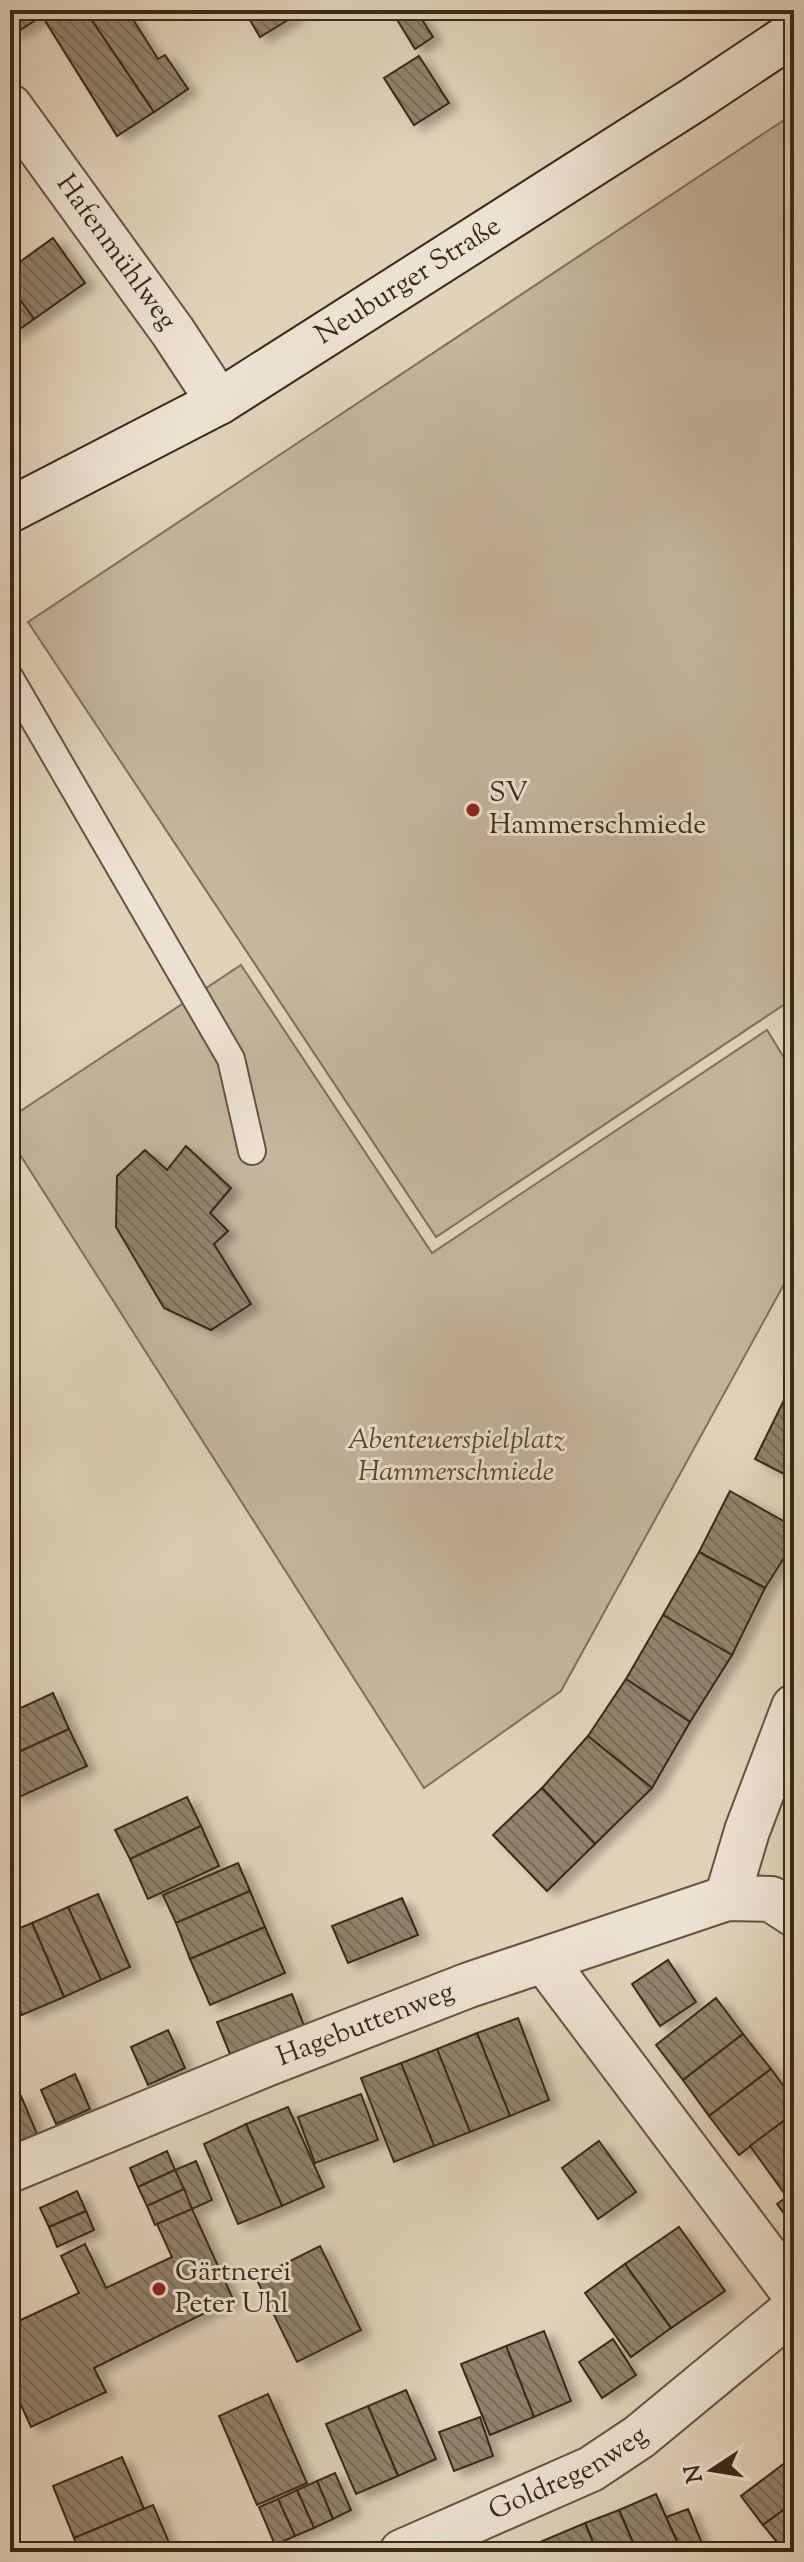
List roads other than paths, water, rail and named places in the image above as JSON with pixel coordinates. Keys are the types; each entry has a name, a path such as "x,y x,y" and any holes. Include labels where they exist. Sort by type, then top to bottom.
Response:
{"street":[{"name":"Neuburger Straße","path":"10,510 219,402 794,33"},
{"name":"Hafenmühlweg","path":"10,107 173,332 219,402"},
{"path":"727,1898 747,1831 794,1707"},
{"name":"Hagebuttenweg","path":"10,2170 266,2064 469,1985 727,1898 771,1899 794,1914"},
{"path":"544,1960 794,2293"},
{"name":"Goldregenweg","path":"402,2552 591,2469 639,2437 794,2309"}],"lane":[{"path":"10,678 231,1059 252,1151"}],"place":[{"name":"SV Hammerschmiede","path":"473,810"},
{"name":"Gärtnerei Peter Uhl","path":"159,2289"}],"park label":[{"name":"Abenteuerspielplatz Hammerschmiede","path":"456,1457"}]}
